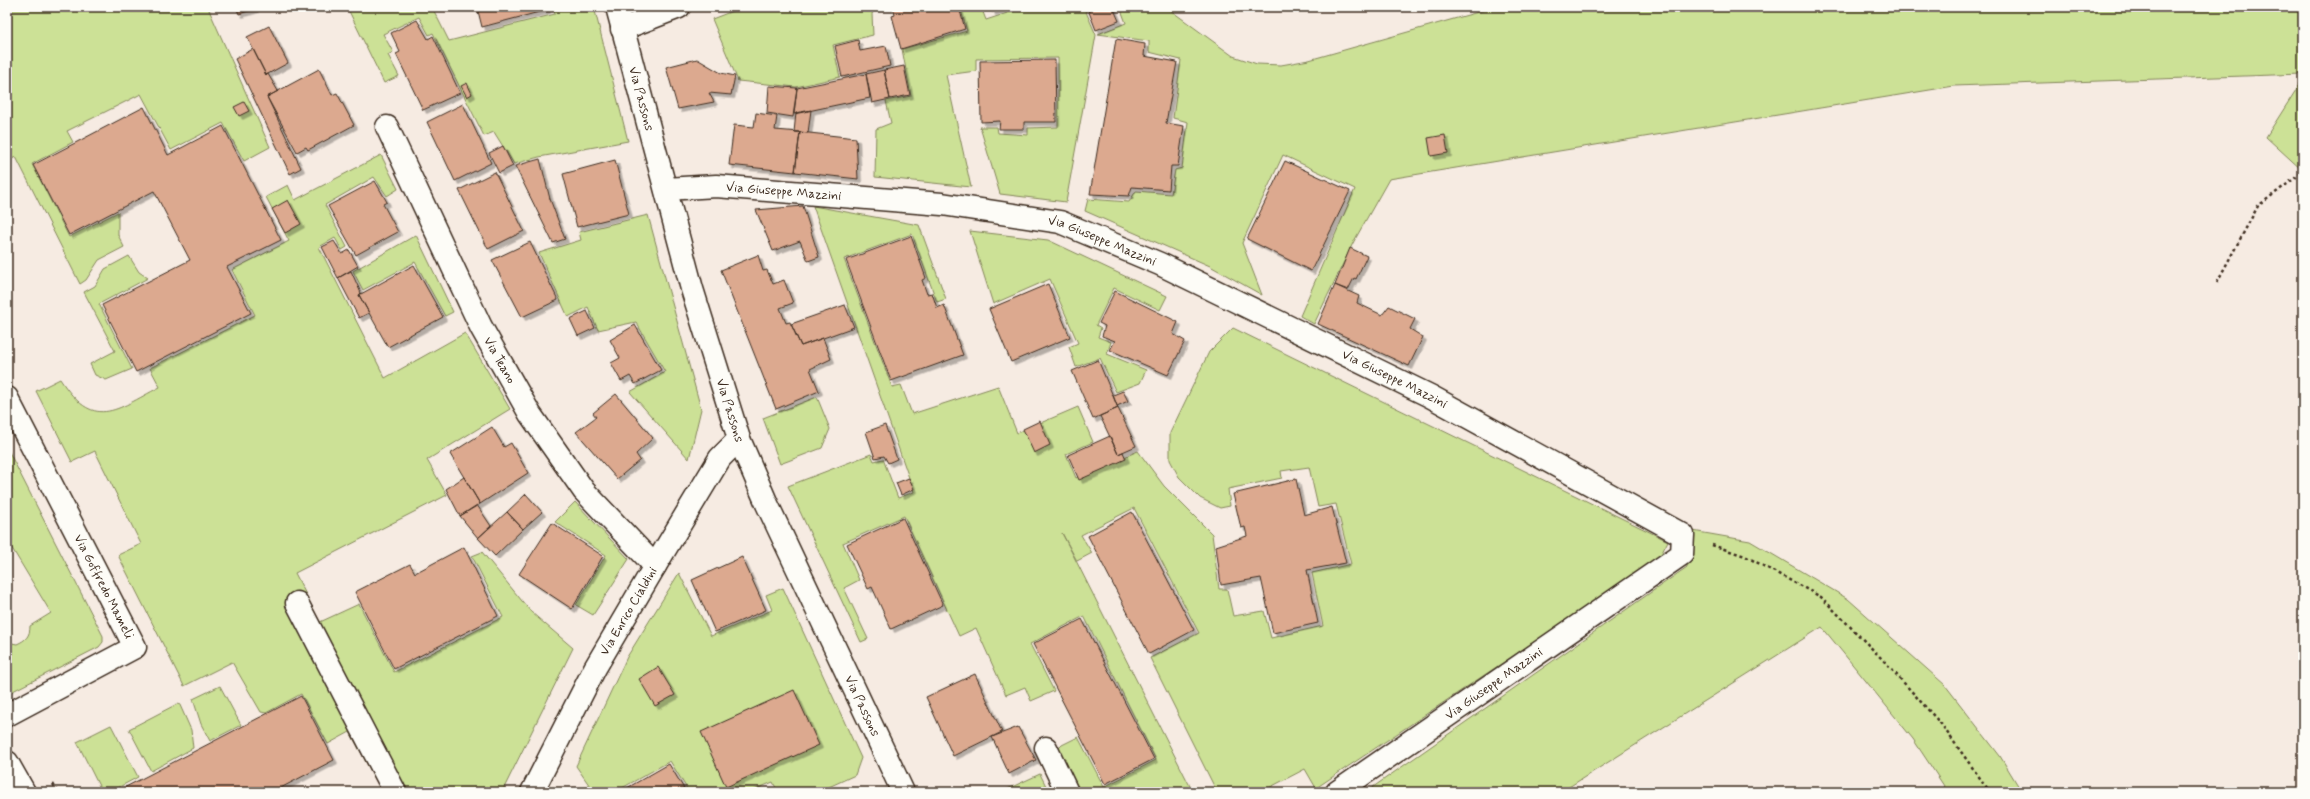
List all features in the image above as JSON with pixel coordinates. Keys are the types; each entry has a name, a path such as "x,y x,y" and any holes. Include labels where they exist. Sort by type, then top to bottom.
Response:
{"street":[{"name":"Via Passons","path":"617,7 692,289 739,439 767,504 903,792"},
{"path":"622,29 679,7"},
{"name":"Via Teano","path":"387,127 481,327 530,414 584,491 655,566"},
{"name":"Via Giuseppe Mazzini","path":"666,189 716,186 942,204 1060,222 1160,264 1430,396 1683,535 1682,554 1337,792"},
{"name":"Via Goffredo Mameli","path":"7,398 135,647 7,715"},
{"name":"Via Enrico Cialdini","path":"532,792 595,668 720,458 739,439"},
{"path":"297,603 395,792"},
{"path":"1046,748 1067,792"},
{"path":"7,762 24,792"}],"path":[{"path":"2217,282 2258,206 2303,172"},
{"path":"1683,535 1745,556 1822,597 1885,662 1941,724 1990,792"}],"green space":[{"path":"7,7 216,7 209,10 270,147 244,161 223,123 171,150 141,94 67,131 73,142 32,164 69,237 118,212 118,235 124,247 99,260 86,280 80,284 16,157 7,161"},
{"path":"347,7 432,7 449,41 555,14 553,7 594,7 628,141 539,157 514,164 494,132 484,136 433,33 429,35 419,17 383,34 393,52 388,55 399,76 384,83"},
{"path":"743,7 875,7 872,14 873,35 833,45 840,77 796,87 738,81 712,19"},
{"path":"960,7 981,7 986,20 1026,7 1084,7 1096,35 1066,202 1000,194 980,127 997,127 998,133 1028,135 1028,128 1058,127 1058,58 976,59 976,71 946,75 971,187 875,177 876,129 891,123 886,101 911,96 902,49 967,31"},
{"path":"1120,7 1166,7 1233,56 1257,64 1281,65 1309,60 1496,7 2303,7 2303,74 1954,86 1389,179 1353,243 1314,324 1300,316 1355,189 1283,155 1242,243 1262,295 1210,266 1085,211 1088,199 1129,202 1136,191 1171,194 1175,170 1182,168 1188,122 1173,118 1181,60 1149,52 1149,41 1098,34 1126,23"},
{"path":"2303,79 2303,171 2266,137"},
{"path":"381,155 398,189 387,196 374,177 325,205 347,247 342,250 335,238 319,247 385,378 465,333 510,409 427,460 447,495 295,573 320,622 359,604 394,672 503,617 472,556 482,552 531,612 573,648 502,792 382,792 350,732 328,744 301,694 266,713 261,712 232,662 184,686 118,555 141,544 95,451 72,462 36,391 60,379 72,395 84,406 94,411 106,412 130,403 160,387 150,368 255,315 232,270 289,241 266,197 288,185 295,200"},
{"path":"813,206 919,225 946,299 937,302 912,234 844,259 892,387 901,385 912,414 998,386 1017,433 1078,407 1093,442 1066,454 1076,478 1138,451 1164,486 1212,534 1219,589 1227,589 1233,616 1264,611 1271,638 1323,626 1312,573 1351,564 1336,504 1318,507 1309,467 1281,471 1282,478 1228,489 1230,506 1220,508 1200,498 1179,477 1170,460 1170,433 1209,352 1233,328 1668,541 1659,558 1316,788 1305,769 1261,792 1217,792 1150,658 1199,633 1134,508 1081,535 1092,553 1077,561 1062,533 1193,792 1078,792 1057,750 1062,745 1078,737 1104,787 1156,760 1084,616 1030,644 1054,691 1031,701 1025,687 1006,695 976,628 959,636 904,516 843,543 859,580 844,588 868,639 861,642 788,486 871,454 874,461 883,459 898,498 914,492"},
{"path":"648,215 701,409 689,459 630,392 665,372 636,322 598,330 588,307 568,317 539,253 581,240 579,232"},
{"path":"970,231 1048,240 1167,296 1160,310 1114,288 1096,325 1101,328 1098,337 1111,342 1107,354 1146,370 1140,383 1116,392 1100,358 1076,367 1069,347 1078,343 1050,279 993,304"},
{"path":"416,235 453,312 445,316 415,262 363,290 353,271"},
{"path":"129,256 139,272 148,278 99,304 132,369 106,380 95,375 90,364 115,351 84,292 95,286 105,269"},
{"path":"817,397 830,429 822,448 780,464 763,418"},
{"path":"7,448 103,636 103,642 99,647 7,694 7,642 17,644 23,641 28,635 30,626 51,613 7,540"},
{"path":"575,502 629,559 593,615 576,605 606,555 555,522"},
{"path":"1687,530 1750,541 1848,599 1945,685 2000,756 2022,792 1948,792 1913,739 1822,627 1561,792 1366,792 1687,567"},
{"path":"679,573 711,636 772,610 766,595 783,588 861,758 855,775 818,792 778,792 773,782 749,792 689,792 670,761 615,792 594,792 576,766 627,657"},
{"path":"220,686 241,725 210,741 201,724 193,699"},
{"path":"179,703 191,730 193,748 151,771 129,729"},
{"path":"111,725 138,777 110,792 102,792 77,742"},
{"path":"1040,774 1049,792 1001,792"}],"building":[{"path":"236,7 254,7 255,9 239,14"},
{"path":"477,7 546,7 547,10 482,27"},
{"path":"893,7 959,7 965,29 901,49 892,16 895,15"},
{"path":"991,7 1009,7 992,12"},
{"path":"1087,7 1113,7 1119,21 1096,30"},
{"path":"417,20 428,39 433,36 460,93 423,110 396,54 400,52 391,33"},
{"path":"269,26 288,63 266,75 247,37"},
{"path":"1116,39 1145,44 1144,56 1177,62 1166,123 1184,126 1178,166 1171,166 1169,190 1132,187 1129,196 1090,194"},
{"path":"858,40 860,51 886,46 890,66 842,77 835,46"},
{"path":"253,49 266,75 268,74 278,91 267,97 301,168 290,174 235,59"},
{"path":"697,59 721,73 735,76 731,95 709,93 714,102 678,109 666,67"},
{"path":"1055,60 1056,122 1024,122 1024,129 999,129 1000,121 981,122 980,61"},
{"path":"904,66 910,95 890,99 884,70"},
{"path":"319,69 332,95 337,93 354,125 308,150 306,147 297,152 267,97"},
{"path":"884,70 890,99 872,103 866,74"},
{"path":"866,74 870,98 794,114 797,88"},
{"path":"467,83 472,94 467,97 461,86"},
{"path":"769,86 797,88 793,117 767,113"},
{"path":"244,102 249,111 239,116 234,107"},
{"path":"463,104 491,163 455,181 427,122"},
{"path":"144,107 168,155 223,126 281,240 227,267 251,313 136,372 102,305 190,260 154,191 69,235 33,165"},
{"path":"811,110 808,133 794,132 796,113"},
{"path":"756,113 777,116 775,130 800,132 795,172 729,165 734,125 754,127"},
{"path":"800,132 856,138 858,179 795,172"},
{"path":"1445,135 1448,153 1431,156 1428,138"},
{"path":"503,146 513,166 499,173 489,153"},
{"path":"540,159 550,199 565,239 553,243 515,166"},
{"path":"615,160 629,214 577,227 563,174"},
{"path":"1285,161 1350,191 1311,271 1247,239"},
{"path":"495,172 524,231 488,249 459,190"},
{"path":"375,181 387,202 383,204 398,232 356,255 328,206"},
{"path":"288,200 301,224 285,233 272,209"},
{"path":"803,206 819,257 808,261 800,241 773,251 756,210"},
{"path":"911,236 926,278 922,280 927,294 932,293 937,308 944,305 963,355 891,381 846,260"},
{"path":"334,241 342,254 349,250 358,266 338,278 322,247"},
{"path":"530,242 558,300 522,317 492,260"},
{"path":"1350,248 1367,256 1356,279 1354,278 1348,290 1335,285"},
{"path":"758,255 763,271 767,270 773,284 784,280 793,303 780,308 786,323 790,322 801,346 823,338 831,359 810,369 819,391 776,409 721,270"},
{"path":"414,265 443,317 388,347 359,295"},
{"path":"351,271 361,293 359,295 369,313 359,318 338,278"},
{"path":"1048,284 1070,337 1011,362 989,309"},
{"path":"1335,285 1359,296 1357,303 1382,315 1389,306 1415,319 1410,329 1423,337 1409,366 1318,324"},
{"path":"1115,291 1178,322 1173,334 1185,341 1168,375 1110,350 1115,341 1102,336 1105,326 1099,323"},
{"path":"845,305 854,327 801,346 791,324"},
{"path":"587,311 595,328 578,336 570,319"},
{"path":"635,325 661,370 635,384 630,376 621,381 611,363 620,358 610,340"},
{"path":"1098,360 1118,408 1093,419 1072,371"},
{"path":"1123,391 1128,401 1117,406 1113,395"},
{"path":"616,394 653,438 636,454 640,460 617,479 576,432 596,417 593,413"},
{"path":"1118,408 1136,446 1118,454 1100,416"},
{"path":"1040,421 1050,445 1034,453 1023,429"},
{"path":"885,425 897,459 888,463 884,456 875,458 866,432"},
{"path":"492,427 504,447 511,443 528,473 480,504 450,454"},
{"path":"1110,436 1118,454 1123,452 1126,459 1079,480 1068,455"},
{"path":"464,477 480,504 460,516 446,489"},
{"path":"909,478 914,489 901,495 896,483"},
{"path":"1296,479 1304,515 1332,507 1346,563 1307,570 1318,623 1273,633 1261,578 1221,585 1216,546 1247,536 1245,527 1241,528 1233,494"},
{"path":"526,494 542,512 523,529 507,512"},
{"path":"477,505 491,526 478,538 460,516"},
{"path":"507,512 523,529 495,556 478,538"},
{"path":"1132,512 1194,630 1149,654 1088,536"},
{"path":"903,518 943,605 891,629 872,587 868,589 847,544"},
{"path":"552,523 603,556 572,609 519,574"},
{"path":"464,547 498,616 394,669 355,592 410,564 415,573"},
{"path":"742,557 766,610 715,632 692,580"},
{"path":"1082,619 1154,759 1105,784 1033,644"},
{"path":"658,667 675,695 655,706 639,679"},
{"path":"975,674 1002,732 953,756 926,697"},
{"path":"794,690 819,745 726,787 701,732"},
{"path":"301,696 334,760 273,792 116,792"},
{"path":"1018,727 1036,760 1009,774 992,737"},
{"path":"669,764 686,792 620,792"}]}
